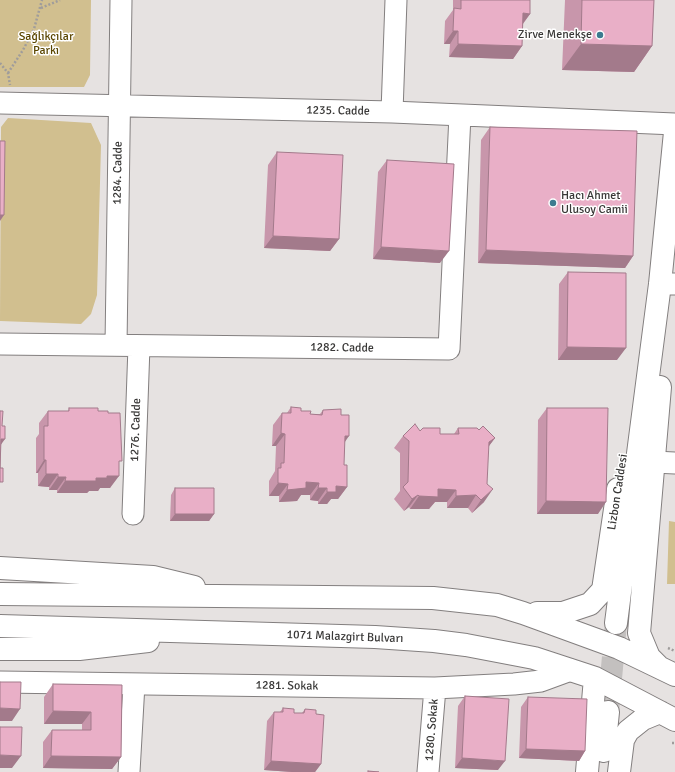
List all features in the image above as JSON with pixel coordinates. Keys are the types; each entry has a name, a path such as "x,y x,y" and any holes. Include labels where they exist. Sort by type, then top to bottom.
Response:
{"main road":[{"name":"Lizbon Caddesi","path":"523,613 562,614 590,604 603,590 635,381 655,310 667,284 675,132"},
{"name":"Lizbon Caddesi","path":"655,310 664,462 639,633 649,657 668,672"},
{"name":"Lizbon Caddesi","path":"616,623 655,310"},
{"path":"0,568 153,577 232,596"},
{"path":"0,594 433,598 497,606 523,613 619,648 668,672"},
{"name":"1071 Malazgirt Bulvarı","path":"0,626 191,631 434,641 510,653 571,670 595,678 668,716"},
{"path":"0,649 87,648 152,640 191,631"},
{"path":"587,772 595,678"},
{"path":"602,772 608,712"},
{"path":"619,772 623,740 628,731 643,719 668,716"}],"street":[{"name":"1284. Cadde","path":"116,345 120,0"},
{"path":"392,112 396,0"},
{"name":"1235. Cadde","path":"5,95 118,106 392,112 675,124"},
{"name":"1282. Cadde","path":"0,344 449,349 460,115"},
{"name":"1276. Cadde","path":"133,514 139,346"},
{"name":"1281. Sokak","path":"0,682 435,688 514,684 541,680 571,670"},
{"path":"129,772 134,684"},
{"name":"1280. Sokak","path":"428,772 435,688"}],"path":[{"path":"5,95 8,73 26,45 34,29 42,0"},
{"path":"41,8 60,0"},
{"path":"0,63 8,73"}],"green space":[{"name":"Sağlıkçılar Parkı","path":"0,0 91,0 90,75 84,87 0,87"},
{"path":"8,118 91,123 101,145 97,295 91,314 81,324 0,321 1,127"},
{"path":"669,521 675,522 675,584 667,584"}],"building":[{"path":"461,0 530,0 530,14 523,13 522,46 458,44 458,31 453,31 454,8 461,9"},
{"path":"582,0 654,0 652,46 581,44"},
{"name":"Hacı Ahmet Ulusoy Camii","path":"490,127 637,131 633,256 486,250"},
{"path":"0,141 5,141 4,215 0,215"},
{"path":"277,152 343,155 339,239 273,236"},
{"path":"387,160 454,164 449,251 381,247"},
{"path":"568,272 626,273 626,348 567,347"},
{"path":"291,407 301,408 301,411 311,411 310,414 322,415 323,410 341,409 341,415 349,415 349,436 345,436 344,465 347,465 347,487 336,486 336,492 327,492 327,488 318,488 319,483 306,482 306,488 287,490 288,484 278,483 278,468 281,468 281,463 284,463 285,434 281,433 282,413 291,413"},
{"path":"69,408 98,408 98,411 120,413 122,461 119,461 119,476 96,478 96,481 65,481 66,477 58,477 58,474 46,474 46,460 44,460 44,426 48,426 48,411 69,411"},
{"path":"547,408 608,408 606,502 546,501"},
{"path":"0,411 3,411 2,426 5,426 5,439 1,439 0,468"},
{"path":"415,424 420,431 423,428 440,428 440,434 459,434 458,428 477,428 479,430 483,426 495,438 489,442 487,484 493,489 481,500 476,495 456,496 456,490 438,489 438,497 418,495 412,499 403,487 408,482 409,441 403,436"},
{"path":"0,468 3,468 3,482 0,482"},
{"path":"175,488 214,488 214,514 175,514"},
{"path":"0,682 21,682 20,709 0,708"},
{"path":"53,684 122,685 121,757 51,756 52,730 91,730 91,712 53,711"},
{"path":"465,696 509,699 505,761 462,758"},
{"path":"528,697 587,699 585,751 526,749"},
{"path":"283,708 294,709 294,713 304,713 305,709 316,710 316,714 324,715 321,764 271,761 274,712 283,712"},
{"path":"0,727 22,727 21,756 0,755"}],"tunnel":[{"path":"608,712 616,623"}],"place":[{"name":"Zirve Menekşe","path":"600,35"},
{"name":"Hacı Ahmet Ulusoy Camii","path":"553,203"}]}
